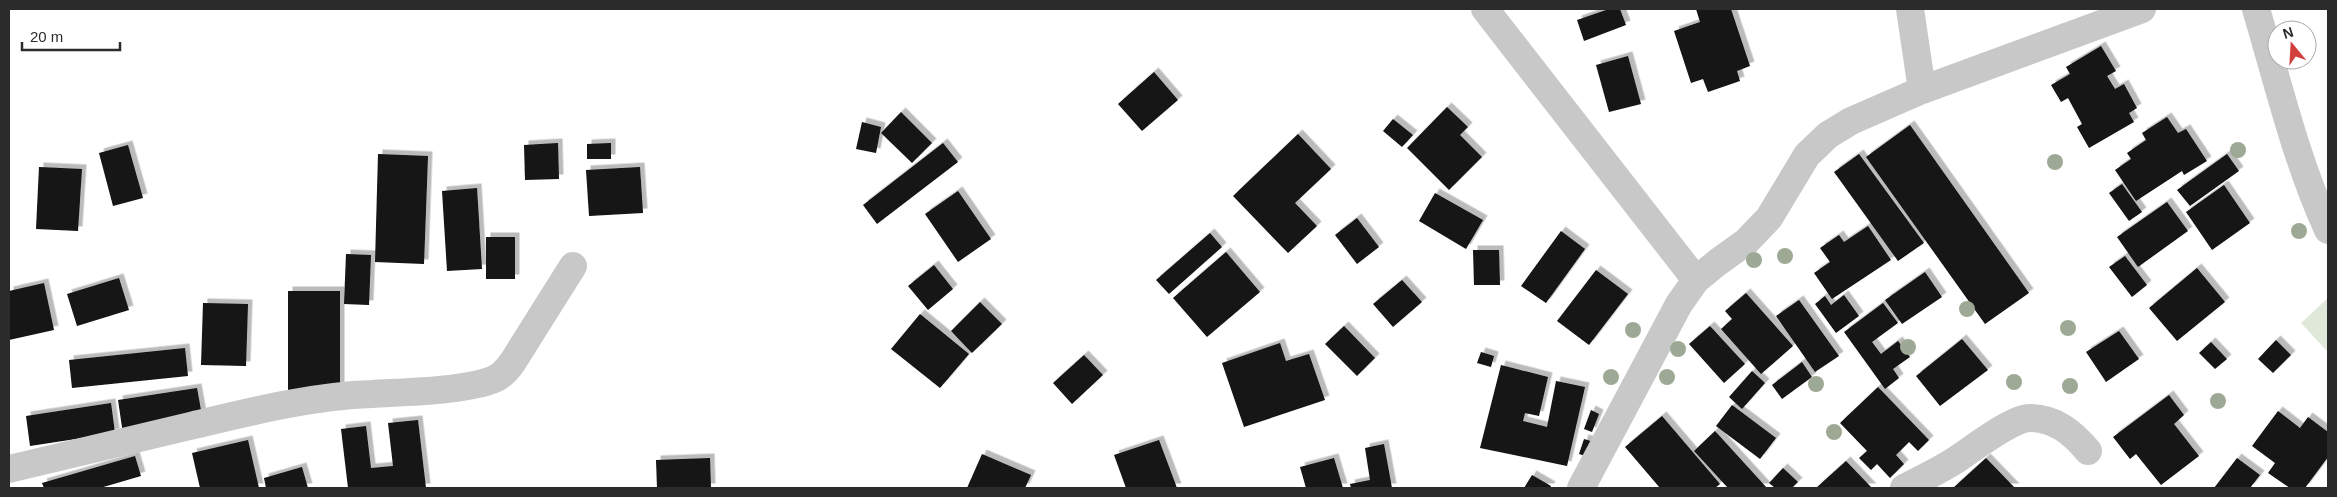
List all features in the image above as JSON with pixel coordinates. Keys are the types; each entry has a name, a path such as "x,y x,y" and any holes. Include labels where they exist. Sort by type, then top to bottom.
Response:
{"street":[{"path":"1485,9 1696,280"},
{"path":"1910,9 1922,90"},
{"path":"1582,488 1679,304 1696,280 1746,242 1769,218 1807,155 1828,134 1851,121 1922,90 2142,9"},
{"path":"2256,9 2295,140 2316,203 2328,230"},
{"path":"9,469 225,418 309,401 361,394 415,391 477,384 493,380 503,374 512,364 573,266"},
{"path":"1904,488 1951,462 2000,430 2028,418 2050,421 2074,434 2088,451"}],"shaded area":[{"path":"2328,298 2328,352 2301,323"}],"building":[{"path":"1609,9 1620,9 1626,25 1584,41 1577,20"},
{"path":"1696,9 1731,9 1750,66 1737,71 1740,81 1708,92 1703,79 1691,83 1674,31 1700,22"},
{"path":"2101,46 2116,71 2107,76 2115,89 2124,84 2137,108 2129,113 2134,122 2089,148 2077,127 2082,124 2068,98 2061,102 2051,85 2070,74 2066,67"},
{"path":"1628,56 1641,104 1609,112 1596,65"},
{"path":"1154,72 1178,100 1142,131 1118,104"},
{"path":"1447,107 1468,127 1460,135 1482,157 1449,190 1407,148"},
{"path":"901,112 932,143 912,163 881,133"},
{"path":"2167,117 2178,133 2186,129 2207,161 2184,175 2182,171 2136,201 2115,170 2131,159 2127,153 2146,140 2142,133"},
{"path":"1393,119 1413,135 1402,147 1383,131"},
{"path":"862,122 881,127 876,153 856,149"},
{"path":"1910,125 2029,293 1985,324 1866,157"},
{"path":"1298,134 1331,169 1295,203 1317,226 1288,253 1233,196"},
{"path":"558,143 559,179 525,180 524,145"},
{"path":"611,143 611,159 587,159 587,144"},
{"path":"943,143 958,162 877,224 863,205"},
{"path":"128,145 143,198 113,206 99,153"},
{"path":"378,154 428,156 424,264 375,262"},
{"path":"1859,154 1924,243 1898,261 1834,172"},
{"path":"2227,154 2239,171 2190,206 2177,190"},
{"path":"39,167 82,169 78,231 36,229"},
{"path":"640,167 643,213 589,216 586,170"},
{"path":"2122,184 2142,212 2129,221 2109,193"},
{"path":"2224,185 2250,223 2212,250 2186,212"},
{"path":"477,188 482,269 447,271 442,191"},
{"path":"958,191 991,239 958,262 925,214"},
{"path":"1435,193 1483,220 1466,249 1419,221"},
{"path":"2167,202 2188,231 2138,267 2117,237"},
{"path":"1357,218 1379,247 1357,264 1335,235"},
{"path":"1868,226 1891,260 1832,299 1814,273 1830,262 1820,248 1839,235 1844,242"},
{"path":"1561,231 1585,249 1546,303 1521,286"},
{"path":"1210,233 1222,247 1169,294 1156,280"},
{"path":"486,237 515,237 515,279 486,279"},
{"path":"1473,250 1499,250 1500,285 1474,285"},
{"path":"1226,252 1260,292 1207,337 1173,298"},
{"path":"346,254 371,255 369,305 344,304"},
{"path":"2125,256 2147,285 2132,297 2109,267"},
{"path":"934,265 953,289 928,310 908,286"},
{"path":"2197,268 2225,302 2177,341 2149,308"},
{"path":"1596,270 1628,294 1589,345 1557,321"},
{"path":"1925,272 1942,297 1902,324 1885,300"},
{"path":"119,278 129,310 77,326 67,294"},
{"path":"1402,280 1422,302 1393,327 1373,304"},
{"path":"44,283 54,330 9,340 9,291"},
{"path":"288,291 340,291 340,391 288,391"},
{"path":"1746,293 1793,346 1761,374 1721,329 1732,319 1725,311"},
{"path":"1844,295 1859,316 1836,333 1815,304 1825,296 1831,305"},
{"path":"1799,300 1839,356 1815,372 1776,316"},
{"path":"980,302 1002,324 972,353 951,331"},
{"path":"203,303 248,304 246,366 201,365"},
{"path":"1883,303 1898,323 1872,342 1881,354 1898,341 1910,357 1893,369 1899,378 1885,389 1844,332"},
{"path":"920,314 969,354 940,388 891,349"},
{"path":"1344,326 1375,358 1357,376 1325,344"},
{"path":"1710,326 1745,364 1724,383 1689,344"},
{"path":"2119,331 2139,359 2106,382 2086,352"},
{"path":"1962,339 1988,370 1940,406 1916,376"},
{"path":"2276,340 2291,355 2273,373 2258,359"},
{"path":"2211,342 2227,359 2215,369 2199,353"},
{"path":"1280,343 1286,361 1309,354 1325,400 1244,427 1222,363"},
{"path":"185,348 188,376 72,388 69,360"},
{"path":"1481,352 1494,356 1491,367 1477,363"},
{"path":"1084,355 1103,375 1072,404 1053,383"},
{"path":"1802,362 1812,377 1782,399 1772,385"},
{"path":"1501,365 1548,377 1539,416 1525,413 1523,421 1547,427 1556,381 1585,387 1567,466 1480,448"},
{"path":"1752,371 1765,383 1742,409 1729,397"},
{"path":"1878,387 1929,440 1918,451 1909,442 1896,455 1904,464 1890,478 1877,464 1871,470 1859,458 1867,451 1840,423"},
{"path":"197,388 203,421 123,434 118,400"},
{"path":"2169,395 2184,415 2174,424 2199,456 2161,485 2136,454 2130,459 2113,437"},
{"path":"111,403 115,433 30,446 26,416"},
{"path":"1732,405 1776,438 1760,459 1716,426"},
{"path":"1591,410 1599,414 1592,432 1584,429"},
{"path":"2278,411 2300,428 2308,417 2328,432 2328,457 2305,488 2290,488 2268,473 2275,463 2252,446"},
{"path":"1662,416 1720,484 1715,488 1660,488 1625,447"},
{"path":"418,420 426,488 348,488 341,429 366,426 371,468 393,466 388,423"},
{"path":"1715,431 1767,488 1728,488 1694,451"},
{"path":"1584,439 1594,442 1589,457 1579,454"},
{"path":"248,440 259,488 200,488 192,453"},
{"path":"1159,440 1177,488 1126,488 1114,455"},
{"path":"1384,444 1392,488 1351,488 1350,484 1370,480 1365,448"},
{"path":"982,454 1031,475 1025,488 967,488"},
{"path":"135,456 141,476 100,488 44,488 42,483"},
{"path":"710,458 711,488 657,488 656,460"},
{"path":"1334,458 1343,488 1306,488 1300,467"},
{"path":"1986,458 2015,488 1953,488"},
{"path":"2237,458 2260,475 2250,488 2214,488"},
{"path":"1846,461 1872,488 1816,488"},
{"path":"302,467 308,488 266,488 264,478"},
{"path":"1783,468 1798,482 1792,488 1775,488 1769,483"},
{"path":"1532,475 1551,486 1550,488 1524,488"}]}
